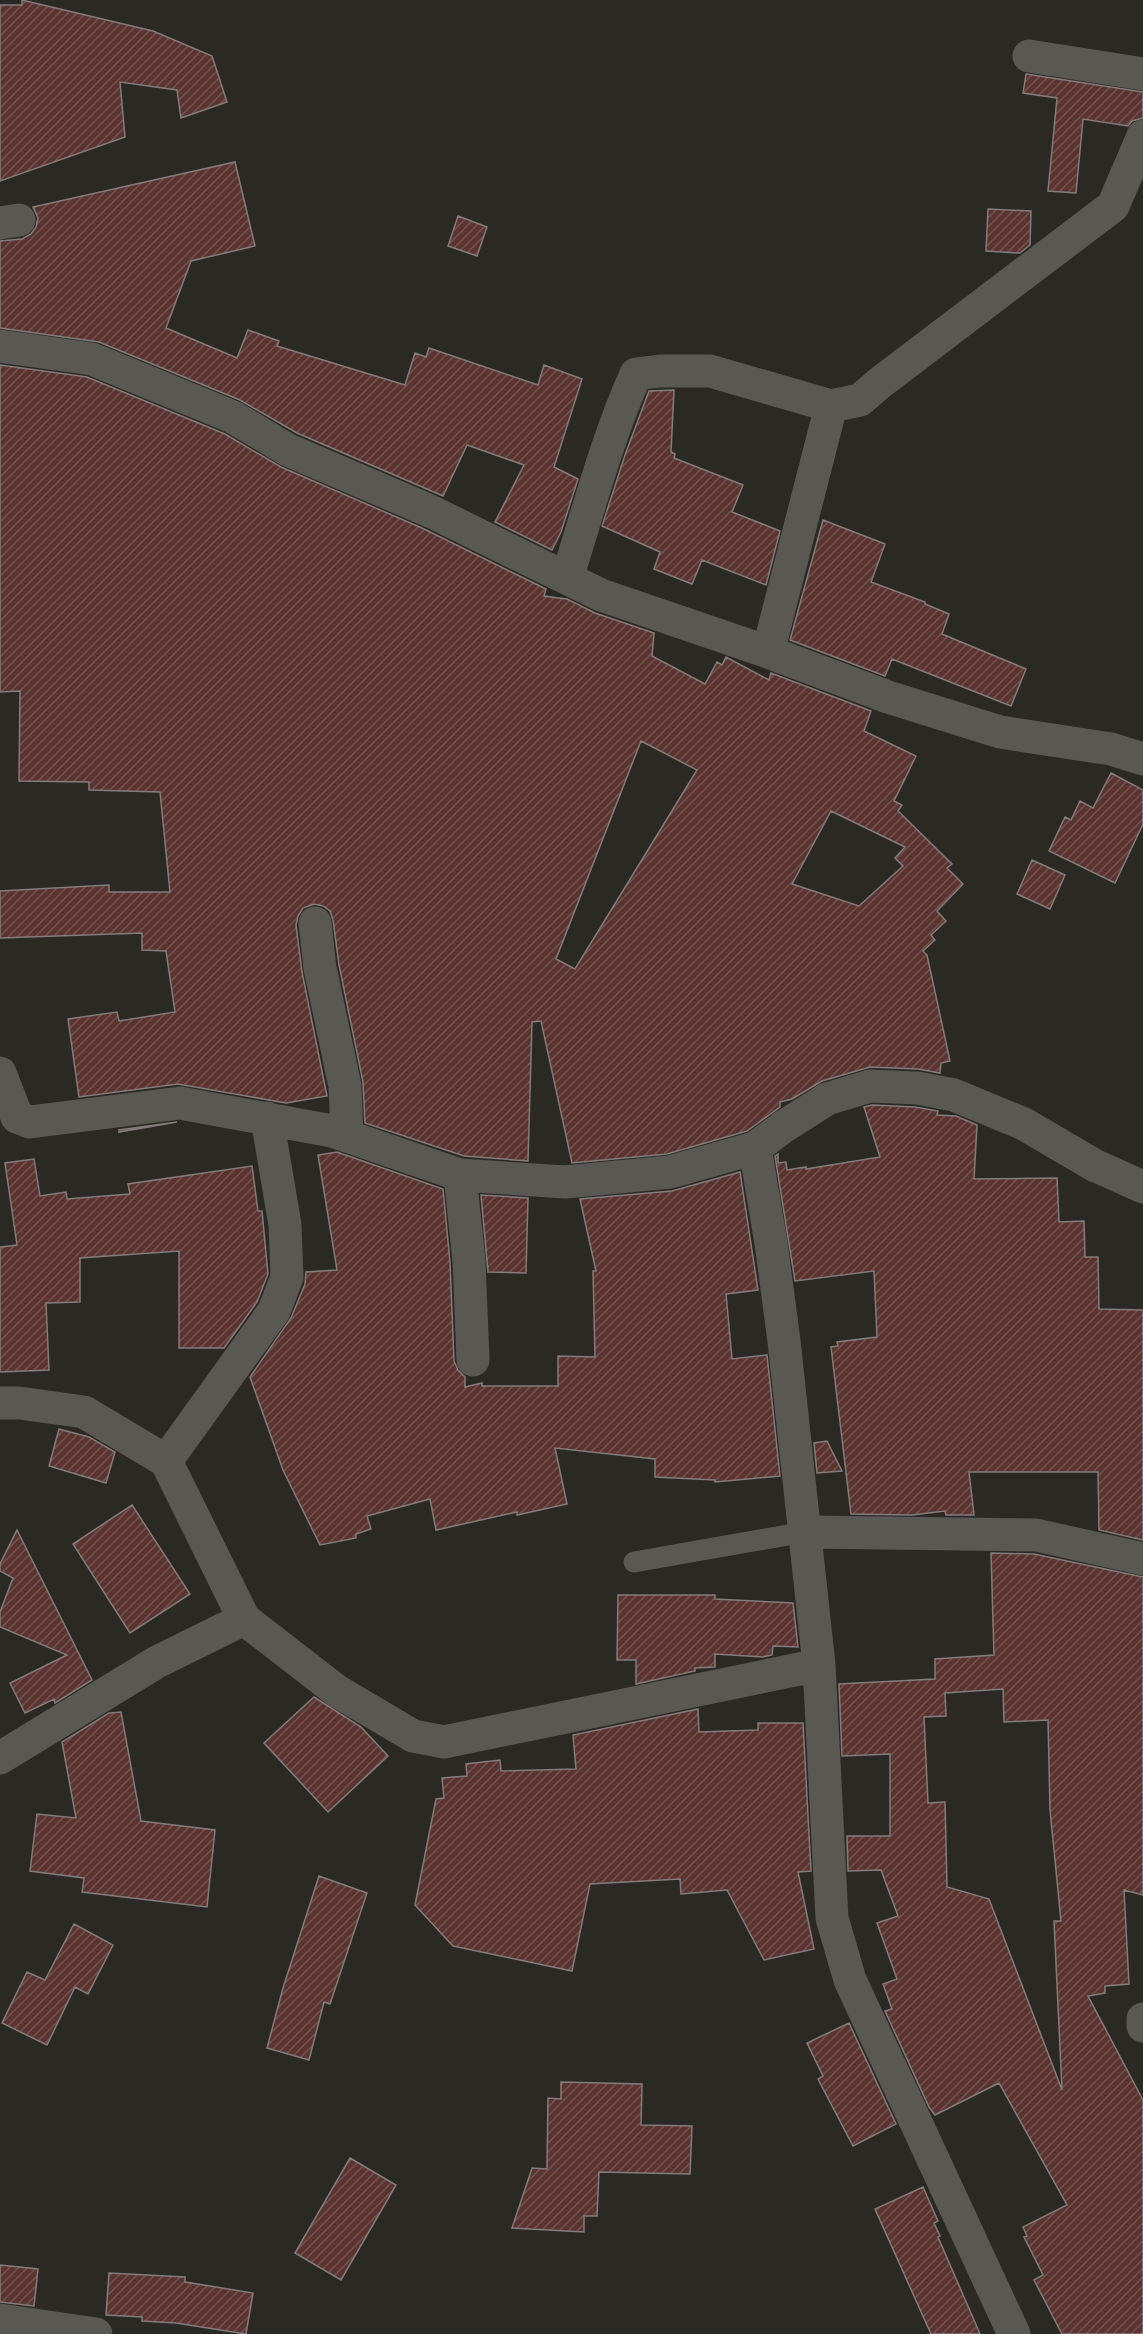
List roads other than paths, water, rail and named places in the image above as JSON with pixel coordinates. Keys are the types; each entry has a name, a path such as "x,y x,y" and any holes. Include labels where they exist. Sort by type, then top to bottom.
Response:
{"street":[{"path":"1029,56 1143,74"},
{"path":"567,578 595,489 636,374 660,371 710,371 831,406 860,400 1113,206 1143,136"},
{"path":"0,346 92,359 233,417 288,450 430,511 601,595 768,652 888,697 1000,732 1111,749 1143,759"},
{"path":"768,652 831,406"},
{"path":"315,923 320,968 345,1086 347,1136"},
{"path":"0,1073 17,1117 30,1122 180,1103 267,1118 347,1136 460,1175 577,1181 670,1172 755,1148 827,1099 870,1086 917,1088 954,1095 1024,1124 1094,1165 1143,1187"},
{"path":"166,1461 274,1311 287,1277 285,1225 267,1118"},
{"path":"755,1148 771,1243 819,1665 831,1907 835,1929 850,1980 1014,2334"},
{"path":"460,1175 469,1261 473,1360"},
{"path":"0,1403 19,1403 84,1412 166,1461 244,1619 337,1691 413,1736 444,1742 819,1665"},
{"path":"805,1532 1036,1535 1143,1559"},
{"path":"0,1758 157,1662 244,1619"},
{"path":"1143,2019 1143,2026"},
{"path":"0,2320 96,2334"}],"lane":[{"path":"634,1562 805,1532"}]}
